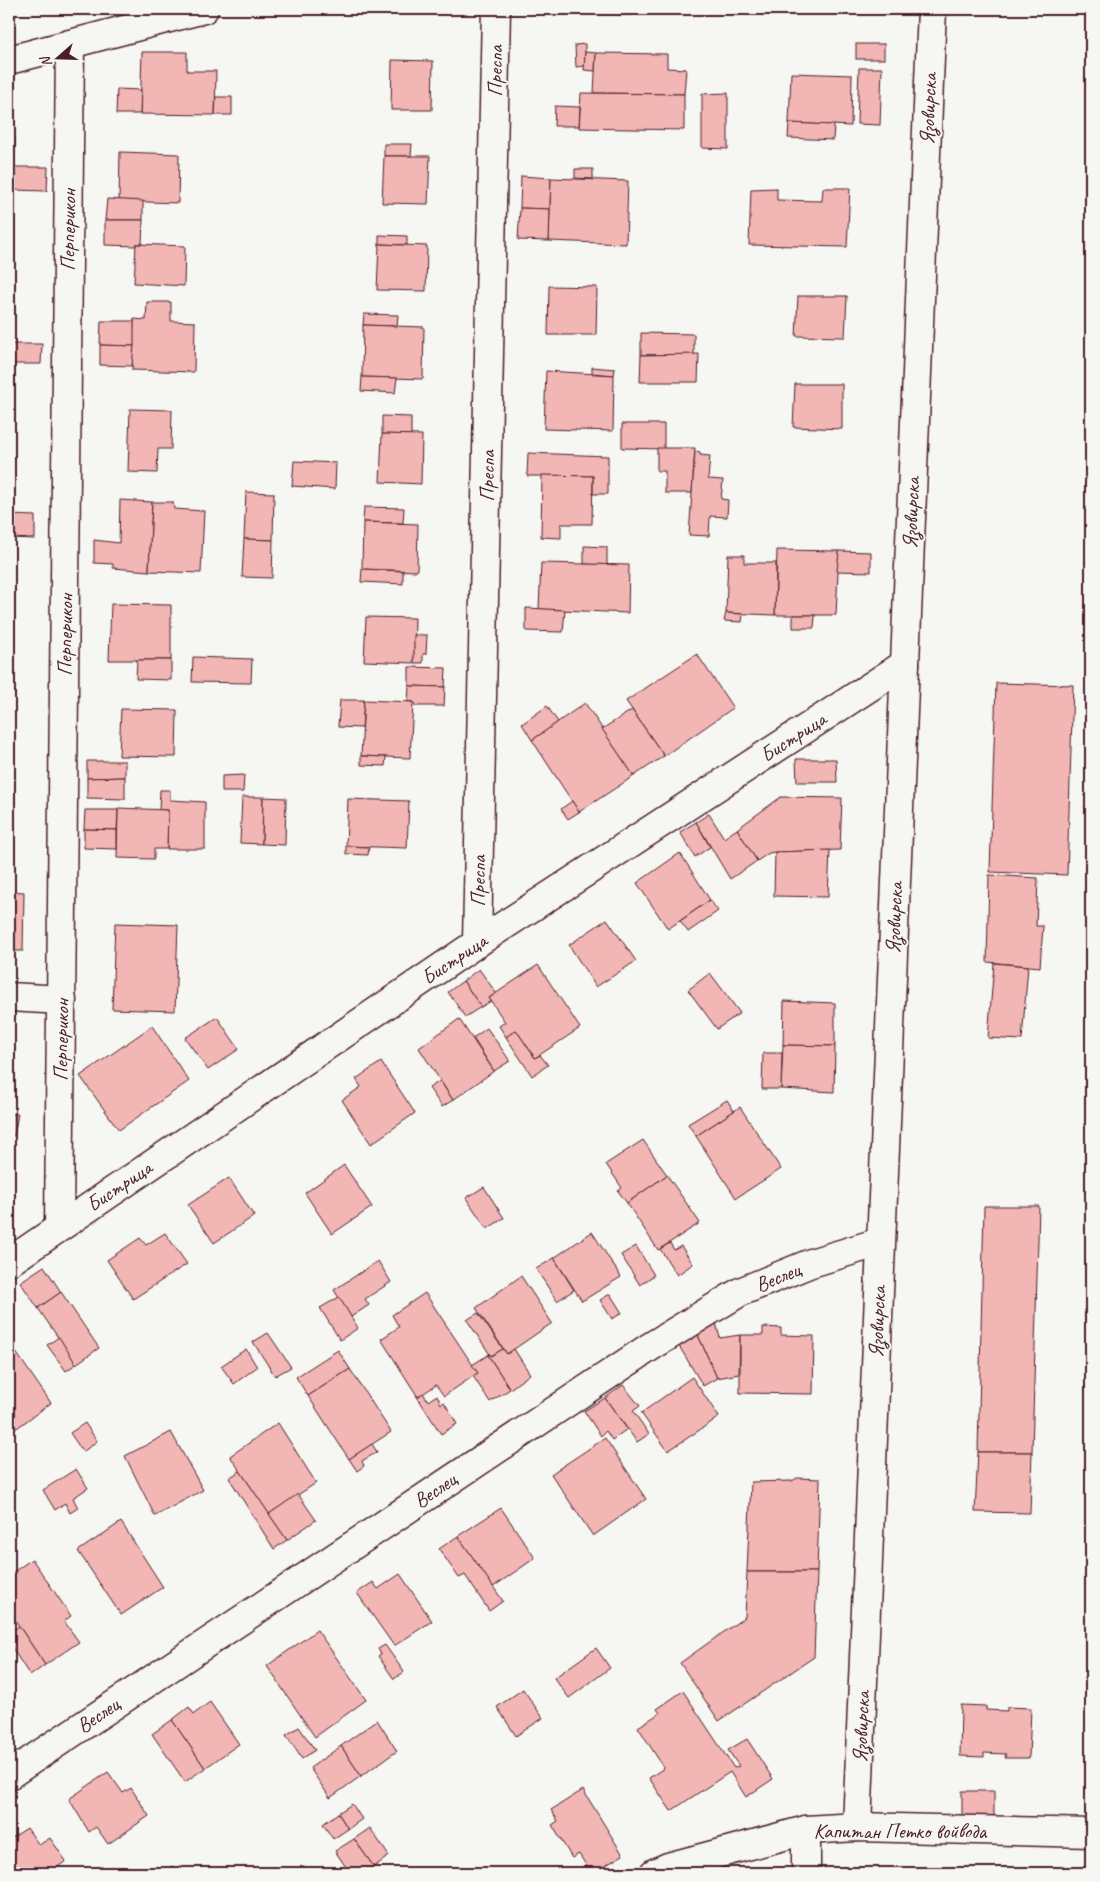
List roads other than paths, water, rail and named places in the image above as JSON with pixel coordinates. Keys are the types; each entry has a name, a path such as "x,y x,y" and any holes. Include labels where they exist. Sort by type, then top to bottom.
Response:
{"street":[{"path":"9,60 204,9"},
{"name":"Преспа","path":"477,943 496,9"},
{"name":"Язовирска","path":"857,1827 932,9"},
{"name":"Перперикон","path":"59,1227 70,44"},
{"name":"Бистрица","path":"9,1262 477,943 904,664"},
{"path":"9,997 62,1000"},
{"name":"Веслец","path":"9,1775 650,1347 740,1292 811,1264 880,1242"},
{"name":"Капитан Петко войвода","path":"654,1873 668,1867 806,1830 857,1827 1091,1833"},
{"path":"806,1830 806,1873"}]}
